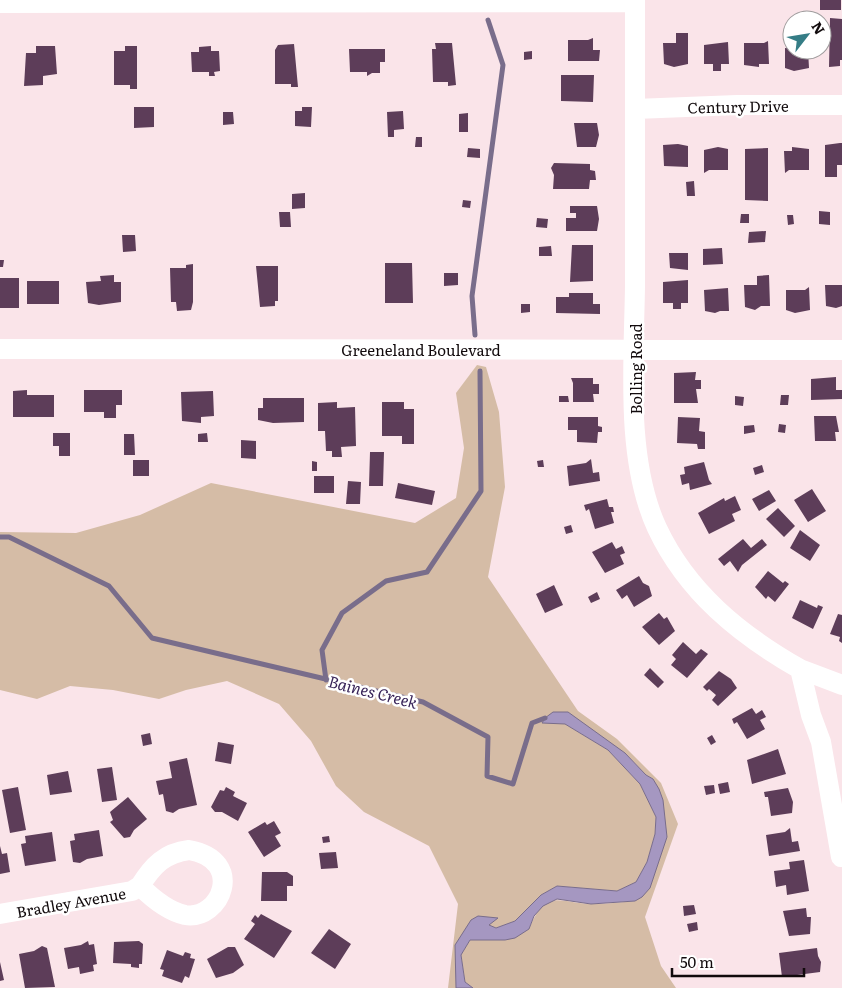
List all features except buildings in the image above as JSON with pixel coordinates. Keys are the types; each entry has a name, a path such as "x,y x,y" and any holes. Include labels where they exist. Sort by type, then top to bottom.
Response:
{"street":[{"path":"0,3 156,1 635,1"},
{"name":"Bolling Road","path":"635,1 634,348 636,443 640,476 656,526 667,549 685,576 712,606 746,635 800,669 842,686"},
{"name":"Century Drive","path":"635,109 737,105 842,106"},
{"name":"Greeneland Boulevard","path":"0,349 634,348 842,350"},
{"path":"800,669 811,715 822,742 842,859"},
{"name":"Bradley Avenue","path":"0,914 132,891 140,886"}],"shaded area":[{"path":"477,365 486,367 499,412 505,487 488,577 578,711 617,739 661,783 678,824 645,917 661,966 676,988 473,988 465,982 461,956 456,974 456,988 448,988 458,904 429,846 364,812 336,786 311,741 279,704 227,681 186,690 159,699 113,690 70,686 37,699 0,690 0,532 76,533 140,515 211,483 415,523 456,498 464,448 456,393","holes":["565,724 625,753 646,775 653,779 667,837 635,901 592,904 562,900 547,902 541,907 529,929 505,940 470,940 462,954 471,920 497,918 488,925 496,928 515,921 541,895 557,886 617,891 636,882 647,862 655,834 656,817 640,784 608,750"]},
{"path":"553,712 568,712 625,753 646,775 653,779 659,789 663,800 667,837 650,888 642,897 635,901 591,904 557,899 543,906 534,916 529,929 515,938 505,940 470,940 461,955 465,982 473,988 456,988 455,945 471,920 478,916 498,918 489,925 496,928 515,921 541,895 557,886 617,891 636,882 647,862 655,834 656,817 640,784 608,750 565,724 542,723"}],"waterway":[{"path":"475,335 472,296 503,65 488,20"},
{"path":"326,680 322,650 342,613 386,581 427,572 481,491 480,371"},
{"name":"Baines Creek","path":"0,537 9,537 109,586 152,638 423,702 488,737 487,776 513,784 532,723 545,718"}]}
